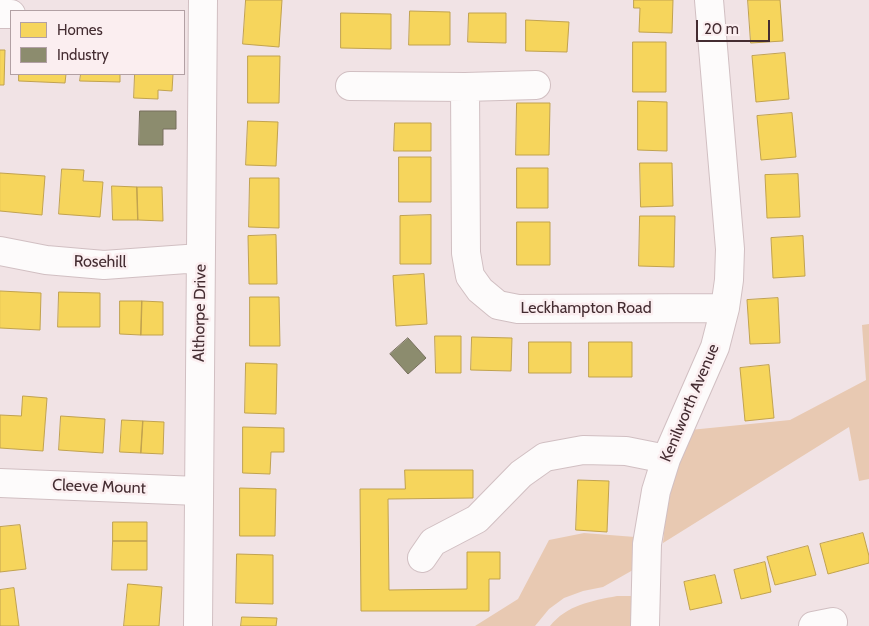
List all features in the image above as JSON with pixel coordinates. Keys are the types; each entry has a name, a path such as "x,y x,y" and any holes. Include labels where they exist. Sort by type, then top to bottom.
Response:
{"street":[{"name":"Kenilworth Avenue","path":"645,626 647,544 656,491 666,459 715,347 725,308 729,280 730,249 709,0"},
{"name":"Althorpe Drive","path":"196,7 203,117 200,258 198,626"},
{"path":"350,86 465,87 536,85"},
{"name":"Leckhampton Road","path":"465,87 466,253 470,276 480,290 498,305 518,309 725,308"},
{"name":"Rosehill","path":"0,251 46,260 104,264 200,258"},
{"path":"424,544 477,519 521,474 544,457 584,450 626,451 666,459"},
{"name":"Cleeve Mount","path":"0,483 198,491"}],"shaded area":[{"path":"869,324 869,479 859,481 849,427 663,543 672,486 690,430 790,420 866,380 862,325"},
{"path":"584,533 635,537 633,570 603,587 583,591 564,598 549,609 535,626 475,626 518,599 549,540"},
{"path":"617,596 633,596 635,626 550,626 564,613 580,605"}],"building: Homes":[{"path":"246,0 282,0 279,47 243,44"},
{"path":"634,0 673,0 672,33 639,32 640,8 634,8"},
{"path":"748,0 780,0 783,41 751,43"},
{"path":"410,11 450,12 450,45 409,45"},
{"path":"341,13 391,14 391,49 341,48"},
{"path":"469,13 506,13 506,43 468,42"},
{"path":"526,20 569,22 567,52 526,51"},
{"path":"633,42 666,42 666,92 633,92"},
{"path":"0,50 5,50 4,85 0,85"},
{"path":"785,53 789,99 756,102 752,56"},
{"path":"248,56 280,56 279,103 248,103"},
{"path":"19,75 66,75 65,83 19,81"},
{"path":"81,75 120,75 120,82 80,81"},
{"path":"135,75 173,75 172,91 158,90 158,99 134,98"},
{"path":"638,101 667,102 667,151 638,150"},
{"path":"517,103 550,103 549,155 516,155"},
{"path":"792,113 796,157 761,160 757,116"},
{"path":"248,121 278,122 276,166 246,165"},
{"path":"395,123 431,123 431,151 394,151"},
{"path":"399,157 431,157 431,202 399,202"},
{"path":"640,163 672,163 673,206 641,207"},
{"path":"517,168 548,168 548,208 517,208"},
{"path":"62,169 84,170 83,181 103,182 100,217 59,214"},
{"path":"0,173 45,176 42,215 0,211"},
{"path":"798,174 800,217 767,218 765,175"},
{"path":"250,178 279,178 279,228 249,227"},
{"path":"112,186 137,187 138,220 113,220"},
{"path":"137,187 162,187 163,221 138,220"},
{"path":"431,215 431,264 400,264 400,216"},
{"path":"640,216 675,216 674,267 639,266"},
{"path":"517,222 550,222 550,265 517,265"},
{"path":"276,235 277,284 249,284 248,236"},
{"path":"803,236 805,276 773,278 771,238"},
{"path":"424,274 427,324 396,326 393,276"},
{"path":"0,291 41,293 40,330 0,328"},
{"path":"59,292 100,293 100,327 58,327"},
{"path":"250,297 279,297 280,346 250,346"},
{"path":"778,298 780,343 750,344 747,300"},
{"path":"120,301 142,301 141,335 120,334"},
{"path":"142,301 163,302 163,335 141,335"},
{"path":"435,336 461,336 461,373 436,373"},
{"path":"472,337 512,338 511,371 471,370"},
{"path":"529,342 571,342 571,373 529,373"},
{"path":"589,342 632,342 632,377 589,377"},
{"path":"246,363 277,364 276,414 245,413"},
{"path":"769,365 774,418 745,421 740,368"},
{"path":"23,396 47,398 43,451 0,448 0,415 21,416"},
{"path":"61,416 105,419 103,453 59,450"},
{"path":"122,420 143,421 141,453 120,452"},
{"path":"143,421 164,422 163,454 141,453"},
{"path":"243,427 284,428 284,452 271,452 270,474 243,473"},
{"path":"405,470 473,470 473,498 388,499 389,590 467,589 467,552 500,552 500,579 489,579 489,611 361,611 360,489 405,489"},
{"path":"578,480 609,481 607,532 576,530"},
{"path":"240,488 276,489 275,536 240,536"},
{"path":"113,522 147,522 147,541 113,541"},
{"path":"20,525 26,569 0,572 0,527"},
{"path":"863,533 869,563 828,574 820,544"},
{"path":"113,541 147,541 147,570 112,570"},
{"path":"808,546 816,575 775,585 767,557"},
{"path":"237,554 273,555 273,604 236,603"},
{"path":"765,562 771,592 741,599 734,570"},
{"path":"715,575 722,603 690,610 684,582"},
{"path":"128,584 162,587 159,626 124,626"},
{"path":"14,588 19,626 0,626 0,590"},
{"path":"242,617 277,618 276,626 241,626"}],"building: Industry":[{"path":"140,111 176,111 176,129 163,129 163,145 139,145"},
{"path":"408,338 426,358 408,374 390,354"}]}
